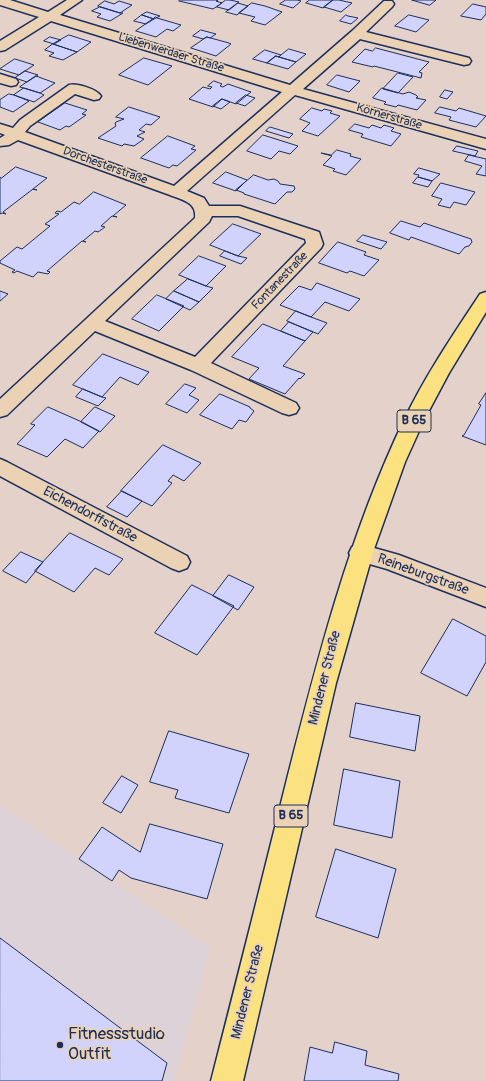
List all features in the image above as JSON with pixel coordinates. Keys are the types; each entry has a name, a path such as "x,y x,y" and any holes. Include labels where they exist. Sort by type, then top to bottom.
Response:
{"main road":[{"name":"Mindener Straße","path":"227,1081 332,648 360,553 388,479 414,419 448,359 486,298"}],"street":[{"path":"0,47 76,0"},
{"path":"176,192 356,34 388,4 374,0"},
{"name":"Liebenwerdaer Straße","path":"0,1 292,90"},
{"path":"356,34 464,61"},
{"path":"0,145 16,134 25,123 74,88 94,96"},
{"name":"Körnerstraße","path":"292,90 486,144"},
{"name":"Dorchesterstraße","path":"0,128 176,192 198,201 204,211"},
{"path":"0,410 202,219 204,211"},
{"name":"Fontanestraße","path":"198,365 315,244 313,236 240,211 204,211"},
{"path":"92,324 198,365 289,408"},
{"name":"Eichendorffstraße","path":"0,467 179,562"},
{"name":"Reineburgstraße","path":"360,553 391,561 486,598"}],"shaded area":[{"path":"0,805 210,947 174,1081 0,1081"}],"building":[{"path":"218,0 216,1 222,3 213,9 179,1"},
{"path":"226,0 239,2 229,10 217,7"},
{"path":"286,0 301,1 293,8 280,4"},
{"path":"310,0 333,0 323,8 306,3"},
{"path":"333,0 352,3 341,12 324,7"},
{"path":"412,0 436,0 430,5"},
{"path":"105,1 114,4 119,1 132,5 120,13 98,6"},
{"path":"238,3 248,6 237,15 226,12"},
{"path":"252,3 282,12 265,25 251,21 255,17 239,13"},
{"path":"473,4 486,7 486,14 481,20 461,16"},
{"path":"100,7 123,13 110,21 97,17 101,14 92,11"},
{"path":"147,12 160,16 154,19 142,15"},
{"path":"142,15 154,19 146,24 134,21"},
{"path":"346,15 358,18 351,24 340,21"},
{"path":"409,15 429,20 416,32 395,26"},
{"path":"156,17 181,25 173,31 167,29 156,37 136,31"},
{"path":"201,30 216,34 210,38 207,37 203,39 193,36"},
{"path":"69,35 91,42 77,52 53,44"},
{"path":"50,37 61,40 54,44 44,41"},
{"path":"207,37 231,44 216,56 191,48"},
{"path":"53,44 77,52 63,60 49,56 54,53 45,50"},
{"path":"376,48 429,62 419,72 422,73 421,78 352,62 365,49 372,51"},
{"path":"289,49 306,54 296,62 279,57"},
{"path":"265,50 281,55 279,57 276,56 267,63 253,59"},
{"path":"276,56 296,62 288,69 267,63"},
{"path":"144,58 172,66 148,85 119,75"},
{"path":"15,59 34,65 19,75 0,69"},
{"path":"25,71 38,75 27,82 15,78"},
{"path":"398,73 413,77 398,93 383,89"},
{"path":"337,75 360,81 349,92 327,85"},
{"path":"36,76 55,83 40,93 20,87"},
{"path":"214,81 222,84 220,86 223,87 228,84 251,92 236,104 222,99 213,107 189,99 203,87 210,89 212,87 208,86"},
{"path":"24,88 44,95 34,102 14,95"},
{"path":"382,88 403,94 409,92 416,95 418,97 416,98 426,100 417,110 398,105 396,107 384,104 386,102 373,98"},
{"path":"445,90 453,92 447,99 440,97"},
{"path":"9,94 29,101 13,112 0,107 0,100"},
{"path":"246,95 255,98 245,106 236,103"},
{"path":"222,99 230,102 221,109 213,106"},
{"path":"65,103 87,110 82,114 86,115 69,127 66,126 60,130 38,122"},
{"path":"129,107 160,117 151,125 146,124 139,130 145,132 137,136 144,139 134,146 124,144 122,146 98,138 116,126 116,122 124,119 116,117"},
{"path":"440,107 456,111 459,108 486,116 476,127 449,120 451,117 435,113"},
{"path":"312,108 322,111 324,109 332,111 330,113 340,116 318,136 302,131 310,123 300,119"},
{"path":"355,124 369,128 372,125 381,128 384,125 394,128 391,131 401,134 391,146 361,137 363,134 349,130"},
{"path":"270,127 293,134 289,138 266,131"},
{"path":"263,135 298,146 290,154 279,151 271,159 247,151"},
{"path":"168,136 195,146 191,149 196,150 177,166 173,165 169,168 141,158"},
{"path":"457,146 478,151 475,156 453,151"},
{"path":"337,150 361,159 346,175 333,171 335,169 323,165 332,156 321,153 331,155"},
{"path":"469,155 486,159 486,176 476,174 482,166 465,161"},
{"path":"16,167 47,178 3,212 6,214 0,214 0,177 1,178"},
{"path":"419,168 440,174 432,181 418,177 419,175 414,174"},
{"path":"226,172 247,180 236,191 213,183"},
{"path":"254,175 268,180 274,179 280,184 294,186 295,189 292,192 287,192 275,204 236,190"},
{"path":"418,177 432,181 428,187 413,183"},
{"path":"441,183 475,192 466,205 454,202 450,208 438,205 442,199 432,196"},
{"path":"94,192 126,205 113,216 117,217 112,216 101,226 105,227 98,232 95,231 83,241 86,242 82,241 47,271 50,272 48,274 38,272 33,277 17,271 14,273 12,272 15,270 0,263 0,261 17,247 22,249 50,226 45,224 59,214 55,213 57,211 61,212 74,202 79,204"},
{"path":"401,221 420,227 424,223 471,239 472,242 459,254 411,237 409,240 390,233"},
{"path":"233,224 261,234 238,256 210,245"},
{"path":"363,235 387,242 381,249 357,241"},
{"path":"338,242 366,252 364,255 379,260 364,276 350,271 347,273 319,263"},
{"path":"225,251 247,258 241,264 220,256"},
{"path":"199,256 226,266 206,286 179,275"},
{"path":"188,279 213,288 199,302 174,291"},
{"path":"317,283 360,299 349,311 325,302 311,317 280,305 299,286 311,290"},
{"path":"0,291 8,294 0,301"},
{"path":"174,291 199,302 190,310 166,299"},
{"path":"157,295 184,306 159,331 132,319"},
{"path":"296,311 327,323 318,334 287,321"},
{"path":"289,322 313,332 305,341 281,331"},
{"path":"263,324 305,341 283,366 305,374 300,379 299,378 285,394 249,379 259,368 232,357"},
{"path":"103,354 149,372 138,385 120,377 102,397 73,385"},
{"path":"185,384 196,388 189,395 199,400 187,413 166,404"},
{"path":"83,389 106,398 98,406 76,397"},
{"path":"486,393 486,445 462,436 481,405 479,404"},
{"path":"220,394 250,407 254,411 246,422 239,420 232,429 200,415"},
{"path":"48,407 99,431 83,448 65,439 47,457 17,444 35,425 31,424"},
{"path":"95,407 115,416 100,432 81,422"},
{"path":"163,445 201,463 184,481 173,475 168,481 172,483 152,506 121,491"},
{"path":"122,491 142,501 127,517 107,507"},
{"path":"70,533 123,559 109,575 95,568 74,592 35,571"},
{"path":"21,552 43,562 26,583 3,571"},
{"path":"229,575 254,587 238,610 213,596"},
{"path":"192,585 234,606 197,655 155,633"},
{"path":"453,619 486,636 486,662 467,696 421,673"},
{"path":"356,703 420,716 415,751 350,737"},
{"path":"169,731 249,754 229,813 175,798 178,790 150,782"},
{"path":"344,769 400,781 392,838 334,825"},
{"path":"122,776 138,785 121,813 103,803"},
{"path":"150,824 223,844 207,899 131,878 119,870 112,881 79,859 102,827 140,852"},
{"path":"336,849 396,869 378,938 316,917"},
{"path":"0,938 167,1063 162,1081 0,1081"},
{"path":"335,1042 367,1051 365,1065 399,1074 398,1081 304,1081 310,1047 332,1053"}],"place":[{"name":"Fitnessstudio Outfit","path":"60,1045"}]}
